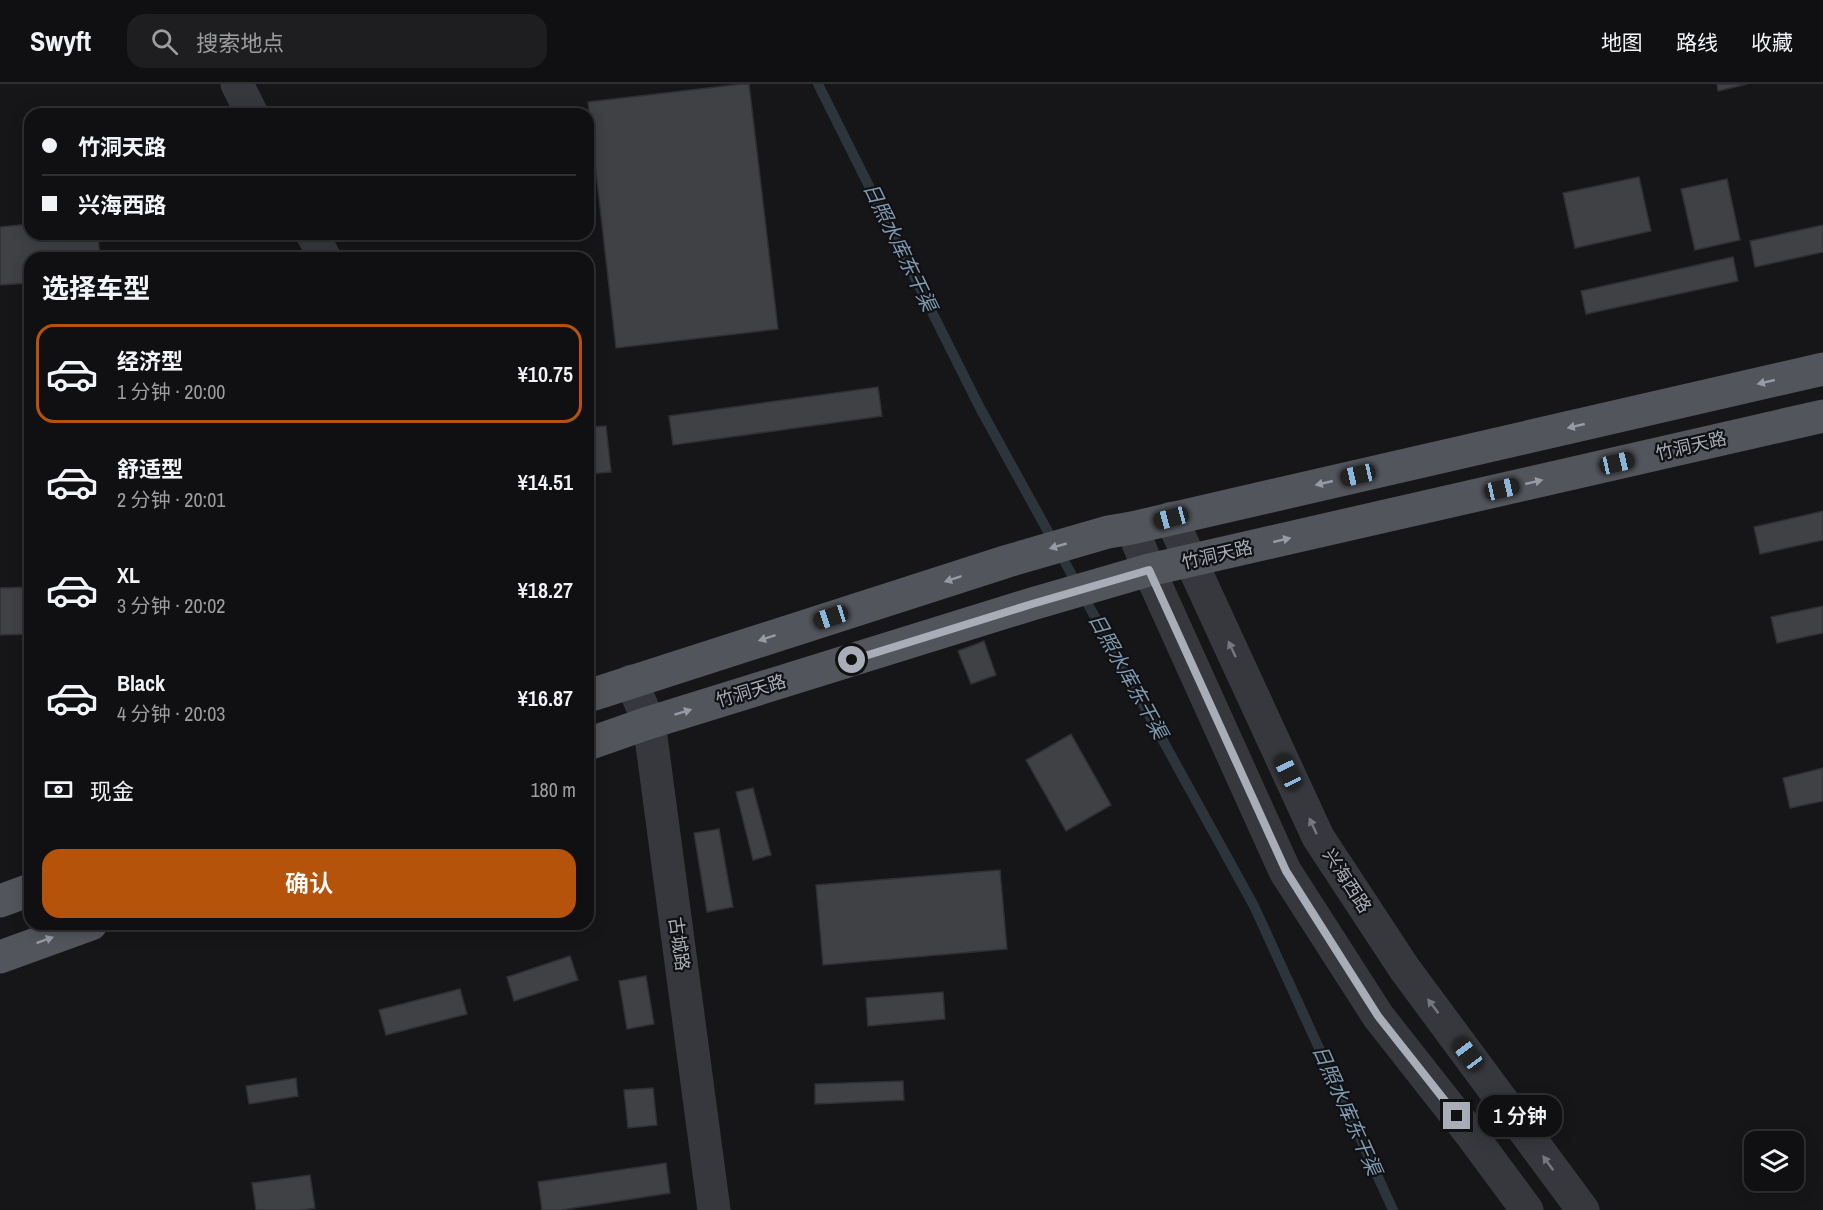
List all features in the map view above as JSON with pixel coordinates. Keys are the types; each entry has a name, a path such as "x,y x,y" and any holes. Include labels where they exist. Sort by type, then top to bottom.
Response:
{"main road":[{"path":"594,694 1008,561 1120,530 1823,369"},
{"name":"竹洞天路","path":"594,742 649,722 1136,574 1823,416"},
{"path":"0,901 24,892"},
{"path":"0,957 74,930"}],"street":[{"path":"237,84 249,108"},
{"name":"兴海西路","path":"1171,518 1318,837 1404,968 1583,1210"},
{"path":"1120,530 1136,574 1286,871 1378,1016 1527,1210"},
{"name":"古城路","path":"631,681 649,722 714,1210"}],"building":[{"path":"749,84 778,329 616,348 594,155 594,108 589,108 588,102"},
{"path":"1717,84 1747,84 1718,91"},
{"path":"1639,177 1651,231 1575,248 1563,193"},
{"path":"1727,179 1740,240 1695,250 1681,189"},
{"path":"24,225 24,240 98,240 100,252 24,252 24,283 0,285 0,227"},
{"path":"1823,225 1823,252 1755,267 1750,241"},
{"path":"1733,257 1738,281 1586,314 1581,291"},
{"path":"878,387 882,416 673,445 669,416"},
{"path":"606,426 611,472 594,473 594,427"},
{"path":"1823,511 1823,540 1760,554 1754,527"},
{"path":"24,587 24,634 0,635 0,588"},
{"path":"1823,606 1823,633 1777,643 1771,617"},
{"path":"984,641 996,675 971,684 958,651"},
{"path":"1071,734 1111,805 1066,831 1026,760"},
{"path":"1823,768 1823,801 1790,808 1783,778"},
{"path":"753,788 771,855 753,860 736,792"},
{"path":"719,829 733,907 707,912 694,833"},
{"path":"1000,870 1007,949 823,965 816,885"},
{"path":"570,956 578,980 514,1001 507,977"},
{"path":"646,976 654,1024 627,1029 619,981"},
{"path":"460,989 467,1014 386,1035 379,1010"},
{"path":"943,992 945,1019 868,1026 866,998"},
{"path":"296,1078 298,1096 249,1104 246,1086"},
{"path":"903,1081 904,1100 815,1104 815,1084"},
{"path":"653,1088 657,1125 628,1128 624,1090"},
{"path":"666,1163 670,1193 561,1210 542,1210 538,1182"},
{"path":"310,1175 315,1208 256,1210 252,1183"}],"waterway":[{"name":"日照水库东干渠","path":"818,84 980,408 1254,906 1393,1210"}],"route":[{"path":"852,660 1149,570 1286,871 1378,1016 1457,1116"}]}
